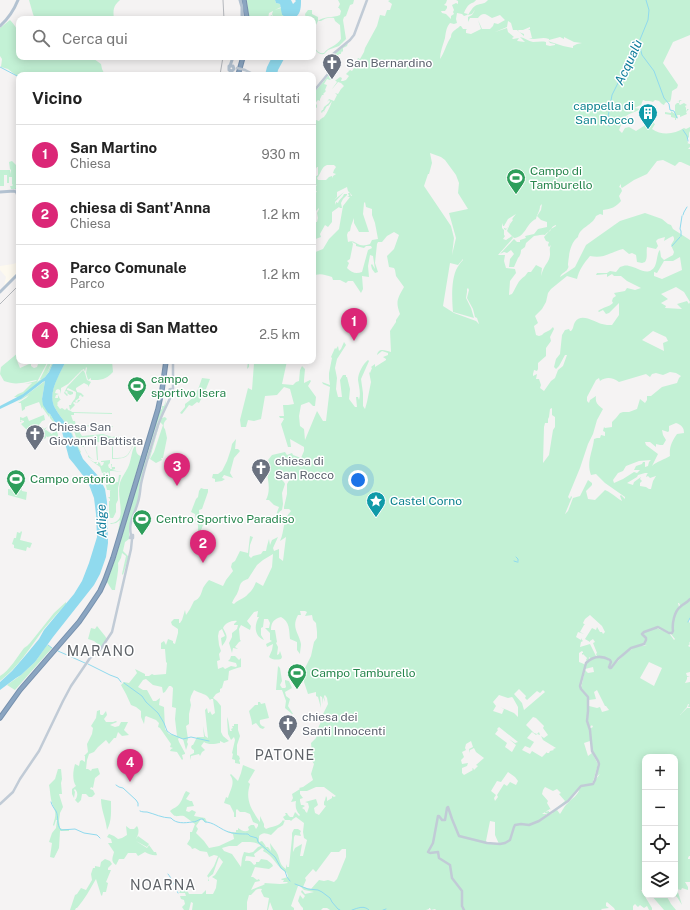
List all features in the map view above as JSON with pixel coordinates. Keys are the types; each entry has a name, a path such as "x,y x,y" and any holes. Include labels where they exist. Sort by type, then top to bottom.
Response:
{"highway":[{"path":"245,0 247,16"},
{"path":"239,72 243,60"},
{"path":"0,717 20,690 85,612 94,600 104,581 156,408 165,364"}],"main road":[{"path":"0,26 8,19 18,0"},
{"path":"240,0 242,16"},
{"path":"316,88 329,72 330,59 333,54 352,36 367,0"},
{"path":"230,72 233,60"},
{"path":"232,68 248,72"},
{"path":"0,192 16,192"},
{"path":"0,292 16,276"},
{"path":"0,804 11,794 39,751 71,686 90,658 100,650 110,636 131,548 132,539 130,536 130,528 138,502 141,483 160,420 170,400 173,364"},
{"path":"464,910 462,906 462,891 452,878 450,865 440,858 438,852 428,852 433,843 437,817 439,816 442,820 445,820 448,807 459,836 487,843 503,844 510,840 515,825 529,825 539,821 568,801 581,786 593,784 599,764 592,751 590,730 587,721 588,697 580,687 586,662 597,657 602,657 610,660 611,662 609,667 611,668 618,659 631,648 644,644 646,639 642,634 644,632 658,627 672,633 676,611 690,599"}],"shaded area":[{"path":"16,263 16,275 4,286 6,277 0,270 0,266"}],"green space":[{"path":"29,0 120,0 114,8 114,16 34,16"},
{"path":"247,0 275,0 281,7 275,10 281,8 283,16 273,16 273,11 269,13 268,16 249,16"},
{"path":"338,0 354,0 343,20 346,39 339,46 328,50 324,54 320,54 317,52 316,49 318,52 324,53 341,39 340,25 334,18 327,18 318,21 323,18 340,15 341,11 338,8 340,4"},
{"path":"390,0 447,0 444,5 447,6 447,8 445,11 441,11 451,19 451,16 454,14 452,5 456,3 458,4 458,1 456,0 476,0 466,8 464,13 468,14 467,15 464,16 457,13 457,23 450,23 446,30 440,59 452,33 460,26 463,29 467,29 466,33 471,34 481,29 478,20 482,29 490,29 494,23 498,24 505,20 500,15 492,18 483,14 478,18 470,18 468,22 468,17 472,15 475,10 472,14 468,15 473,8 477,5 485,3 488,0 690,0 690,35 673,42 663,63 678,85 677,88 672,91 670,102 665,103 664,105 655,100 653,102 643,100 641,105 634,108 641,109 626,116 622,121 628,116 627,119 622,123 619,130 622,133 625,128 629,127 636,131 652,122 655,124 652,129 660,133 673,133 690,127 687,143 690,144 688,149 690,149 690,166 681,162 675,166 663,160 657,161 647,174 622,188 621,184 619,187 622,191 619,196 621,201 613,207 603,210 603,215 600,214 596,216 592,222 581,231 570,249 568,268 560,277 575,267 586,245 620,221 645,213 662,219 671,225 673,229 690,240 690,302 690,598 681,605 678,603 679,607 675,613 673,619 672,632 656,628 669,633 674,640 675,639 671,634 673,632 673,623 677,611 690,600 690,618 688,621 690,623 690,644 688,646 690,647 690,672 686,673 687,676 690,676 687,677 685,683 690,682 690,707 688,707 688,704 680,715 687,708 690,708 690,856 688,859 690,859 690,882 685,882 688,890 682,888 681,890 678,889 678,754 642,754 641,890 642,898 646,898 652,910 649,910 647,906 644,908 640,905 638,907 635,904 633,906 633,910 615,910 607,902 606,906 609,908 601,909 602,910 465,910 461,905 464,910 431,910 429,908 426,910 330,910 323,908 321,910 303,910 298,901 300,895 303,899 305,896 301,892 302,890 305,894 314,892 304,890 298,886 291,906 294,910 273,910 270,902 267,910 269,898 264,897 261,891 262,889 258,889 249,895 247,910 192,910 193,903 191,902 189,910 184,910 182,907 185,904 184,900 181,899 180,896 186,896 185,893 179,893 182,888 187,890 189,894 202,894 206,890 206,894 213,894 216,888 217,880 212,877 215,875 223,862 219,857 213,874 209,878 207,876 214,866 218,856 214,855 209,857 207,852 200,851 195,848 192,849 187,844 190,839 190,832 192,832 195,824 184,816 175,816 170,811 179,804 186,791 190,793 186,799 192,801 194,806 187,807 186,811 189,812 192,810 196,812 194,816 205,818 207,822 201,819 196,826 198,829 196,833 209,848 219,846 234,839 233,834 227,832 236,832 238,828 243,831 248,831 248,827 251,825 254,825 256,829 258,824 253,822 250,814 240,812 237,809 236,817 234,817 234,813 230,805 224,803 226,797 228,798 232,786 232,778 230,775 231,774 238,781 243,765 255,770 248,782 250,784 248,795 254,813 260,822 260,816 266,829 277,825 283,820 284,821 285,820 283,817 286,815 285,813 287,813 290,817 293,817 295,812 299,816 300,815 296,809 296,801 291,802 293,798 292,794 313,780 311,774 314,764 309,756 312,752 311,743 316,738 318,728 328,704 325,695 325,702 323,697 323,704 322,697 320,696 321,708 316,692 308,694 303,677 304,670 311,656 314,642 317,638 316,623 313,620 312,615 305,616 307,612 300,611 301,615 298,615 295,623 301,644 300,654 297,650 297,642 290,639 286,621 281,617 272,623 271,630 275,630 276,643 278,647 277,655 280,651 282,657 278,660 269,657 273,644 267,647 266,644 272,641 270,640 270,633 265,628 269,628 270,623 268,619 264,619 263,627 261,628 261,635 264,640 258,636 256,623 259,617 257,617 258,611 254,612 247,621 251,626 250,630 241,625 239,629 241,641 235,647 238,649 233,648 232,653 229,643 232,633 237,629 238,625 234,624 237,621 229,622 224,626 223,628 226,635 226,641 222,646 221,638 225,636 222,629 219,631 218,636 221,651 219,654 220,660 217,661 218,669 237,666 236,663 228,661 231,656 235,656 239,660 241,658 241,667 229,671 228,680 224,681 220,692 213,698 221,706 221,732 229,741 224,743 220,741 220,743 214,744 207,744 204,742 201,746 205,750 200,756 199,754 191,756 190,760 190,755 194,753 194,750 191,747 192,745 197,737 204,737 203,726 205,736 208,738 205,710 207,708 208,713 210,711 212,715 215,713 213,699 210,700 205,695 194,690 190,700 191,705 189,724 186,726 188,744 186,750 183,739 178,739 185,753 182,755 182,760 177,752 170,751 173,748 170,747 171,744 158,727 159,723 156,720 146,716 144,724 141,717 141,711 131,705 121,685 124,682 129,683 137,673 135,669 145,674 145,676 152,674 166,674 167,663 165,649 161,649 161,643 164,641 166,645 168,639 173,641 175,644 178,633 178,629 172,625 171,622 174,619 179,619 180,623 185,610 186,615 194,601 199,598 203,587 209,580 223,586 233,571 231,567 232,563 235,561 240,551 248,553 250,536 253,537 250,545 249,556 251,558 261,554 263,551 266,551 269,539 270,545 272,540 278,537 273,548 274,551 279,549 279,558 283,561 286,537 280,541 286,518 291,511 289,509 284,509 284,507 287,494 287,484 291,477 286,472 281,479 285,484 282,493 282,510 272,521 279,507 274,505 269,500 266,500 269,491 267,474 269,473 267,466 269,463 268,460 272,455 285,452 287,455 292,453 293,455 301,458 304,447 290,439 291,447 288,447 281,424 284,419 280,418 279,416 284,416 283,405 294,404 290,389 284,387 277,395 265,396 261,419 254,421 248,420 246,427 241,427 240,420 248,388 252,390 254,364 286,364 282,384 293,385 299,381 302,366 305,369 304,383 310,380 311,381 308,386 316,397 315,406 309,402 301,405 299,416 300,426 304,429 305,440 317,411 323,421 326,421 330,387 322,382 330,385 329,373 331,357 335,348 336,349 338,346 339,351 344,342 346,345 337,359 335,368 338,397 342,397 340,380 343,375 346,375 350,389 349,399 355,407 357,407 356,397 358,397 359,400 360,397 358,380 359,374 364,364 368,360 369,361 361,379 363,406 365,409 371,382 369,372 370,373 371,367 375,364 375,367 386,360 383,357 388,355 388,353 382,351 377,355 379,351 382,350 391,352 390,331 400,314 398,300 404,287 396,276 394,268 389,267 387,256 394,249 399,235 394,232 387,236 382,242 378,242 375,263 378,272 375,273 372,269 372,264 375,269 373,256 370,255 368,266 369,277 362,276 363,289 361,293 353,281 348,281 346,283 340,280 333,280 332,277 322,274 316,275 316,252 323,249 329,239 339,229 343,206 350,197 347,197 349,196 348,193 350,193 347,187 337,192 337,197 334,200 344,192 335,202 335,205 344,194 347,194 341,203 342,208 339,207 332,212 332,222 328,227 325,225 320,234 321,237 316,239 316,222 319,208 316,211 316,176 318,175 318,167 316,169 316,120 319,121 324,117 332,101 327,106 324,111 325,112 323,111 322,113 321,112 324,107 330,101 329,100 327,102 329,99 334,101 337,95 335,93 338,94 344,86 338,82 332,89 337,82 335,80 340,77 342,78 341,81 343,81 349,76 346,74 350,70 352,71 357,64 355,63 358,58 360,59 377,26 380,15 385,16 387,10 390,10 392,4 388,1","holes":["508,21 511,23 513,30 517,30 519,32 518,30 523,30 530,27 528,30 530,30 532,38 529,38 532,39 543,38 549,40 560,37 564,39 564,37 574,42 582,43 573,46 573,48 565,47 548,40 550,43 555,44 550,46 546,45 546,42 533,42 520,37 525,42 517,41 519,38 513,39 512,38 514,37 508,32 507,28 495,32 507,27","430,153 445,160 456,175 459,183 458,193 468,209 449,213 456,238 452,255 454,238 451,226 424,186 432,163","327,165 334,165 336,167 333,173 336,174 333,178 332,176 326,180 318,180 317,178 323,167","365,202 366,207 372,209 378,239 372,240 370,244 360,245 350,241 348,242 347,235 350,231 354,218 354,223 359,232 369,232 363,214","542,204 541,210 537,216","516,214 507,231 512,236 506,240 503,239 505,236 502,223 504,226 508,219","537,216 541,220 547,222 547,227 538,229 534,234 525,236 526,238 520,240 520,242 517,242 514,239 500,254 504,252 507,253 511,250 514,254 510,259 509,267 514,267 521,250 534,236 545,235 549,232 544,237 546,241 549,242 549,247 551,245 550,256 541,276 542,268 536,265 531,272 528,272 517,284 512,294 509,295 510,281 516,273 515,269 506,268 504,261 505,255 498,255 513,238 512,236 514,238 524,233","673,236 674,240 671,245 674,252 673,255 664,260 661,257 660,250 655,266 649,271 646,272 626,266 620,267 616,272 610,271 607,273 597,273 596,275 607,274 607,277 612,274 614,276 621,276 627,281 641,288 635,290 627,288 625,291 614,293 616,296 613,298 613,303 598,311 603,310 606,314 609,313 619,303 619,315 612,325 603,324 588,318 581,318 575,322 571,331 569,329 565,330 562,335 560,354 556,359 554,367 556,369 565,355 567,355 563,366 558,370 555,378 544,391 540,388 541,385 539,379 536,379 537,374 533,376 533,374 534,370 537,371 538,369 538,363 546,356 546,348 551,341 550,337 554,329 553,327 542,335 536,335 534,326 538,323 535,316 542,309 551,289 567,276 577,279 582,267 590,256 600,257 623,249 629,254 632,253 636,255 637,262 642,263 645,262 647,257 647,247 656,249 658,246 656,241 665,237 664,241","352,242 356,244 356,246 364,248 366,246 371,246 372,248 368,250 362,272 354,273 347,268 349,263 347,261 350,259 353,244","680,257 682,270 662,279 654,276 654,272 657,273 664,261 673,261","463,259 456,270 453,280 453,312 474,318 466,298 468,288 467,298 479,324 476,321 454,313 443,306 450,263 458,265","676,287 684,292 690,302 689,304 687,301 677,304 682,309 665,308 666,306 661,303 668,299 661,294","653,331 666,337 668,341 663,343 664,351 642,340","670,372 681,376 677,383 662,387 651,396 647,396 645,403 640,399 637,409 620,413 612,422 612,427 604,427 603,431 605,432 605,436 601,435 600,438 594,439 589,466 591,475 596,474 605,483 625,497 625,499 621,495 622,501 605,490 595,500 588,499 586,491 592,485 592,483 588,480 580,496 573,498 568,511 565,514 572,497 571,496 570,499 568,497 597,420 603,409 597,404 596,396 590,400 589,403 587,401 587,397 596,380 599,378 600,381 605,378 610,378 619,382 646,374 650,377 652,374 656,373 663,375","552,408 552,415 555,417 555,427 553,430 549,455 543,463 544,427 545,423 548,423 550,409","676,423 682,427 684,433 677,434 670,447 670,456 652,466 658,454 646,445 645,442 650,442 656,447 656,444 663,445 666,440 662,430 668,432 669,426","651,460 648,466 645,467 645,462 636,466 634,470 640,470 637,473 634,472 614,483 613,480 618,473 623,471 626,466 639,461","648,473 646,477 648,476 650,478 656,476 651,489 640,486 642,481 640,479 641,477 634,482 633,485 627,483 638,475","273,554 272,567 263,586 256,582 252,590 246,596 234,604 232,603 241,583 248,579 257,565","590,615 602,626 605,632 603,634 597,627 596,630 592,628 585,639 590,642 593,639 595,642 593,643 597,656 603,656 610,660 611,662 609,666 611,668 618,659 630,649 643,644 646,639 642,634 643,632 656,628 643,633 647,639 644,645 647,646 631,649 612,668 610,669 608,667 610,661 603,658 595,658 586,663 585,669 593,667 594,672 588,673 585,670 581,688 589,697 589,700 596,699 594,692 597,690 605,706 609,710 602,712 600,707 597,708 589,706 587,721 590,727 592,725 593,727 590,728 591,744 593,752 599,761 597,776 600,774 592,784 580,788 576,795 565,805 560,814 557,810 555,811 569,800 582,785 591,784 593,782 598,764 592,753 588,756 584,743 590,741 590,732 586,721 588,698 580,688 585,665 579,662 579,653 582,651 582,655 583,654 587,658 587,661 589,657 591,659 596,656 590,644 580,647 581,642 583,641 582,638 581,640 576,637 578,632 584,634 580,632 585,625 583,623 585,619","649,662 662,668 654,686 640,678","146,679 153,685 162,687 163,693 169,686 173,688 172,707 176,708 175,719 177,736 169,734 165,729 164,707 159,705 160,698 153,701 147,690 143,690 138,687 143,680","519,689 526,696 525,698 527,700 537,691 540,693 543,690 545,692 524,710 522,703 514,694","499,695 508,698 512,697 518,707 518,717 514,713 500,707 504,709 502,714 493,711 496,706 493,702","533,717 544,726 543,728 548,735 544,738 541,736 543,740 556,748 549,753 547,752 542,757 532,751 530,754 522,750 525,746 530,748 534,742 527,738 532,732 536,735 537,734 526,725","499,727 518,742 515,743 509,739 516,745 512,752 505,747 507,743 495,734 498,730 497,729","471,741 473,747 469,749 470,753 470,750 474,748 476,752 484,758 476,765 478,766 474,770 473,768 473,770 464,775 462,773 462,768 467,766 468,763 462,764 461,760 464,757 462,752 466,750 466,744","508,772 518,781 516,785 510,782 507,786 504,784 495,801 494,798 496,795 491,791 497,781 501,782","316,787 324,787 336,796 332,796 332,798 327,801 326,796 324,802 324,805 326,806 319,815 315,813 314,808 318,805 316,799 305,802 308,803 309,807 307,813 302,808 305,806 301,805 300,801 300,799 303,798 300,791 307,791","545,787 553,791 557,789 565,801 552,812 545,812 550,809 551,810 547,803 548,801 542,794","555,811 552,814 539,821 546,815 542,814 545,812 548,814","296,817 304,823 304,838 307,840 303,856 300,856 302,844 295,848 293,852 294,837 295,835 301,836 301,831 294,829 292,833 289,867 287,867 286,864 286,869 281,864 277,853 270,843 271,851 262,841 259,842 259,836 264,833 271,835 283,825 285,820 291,821","490,821 495,822 495,835 499,844 486,842","242,842 255,843 261,846 253,852 244,852 241,867 232,854 224,851 222,848 237,846","262,848 264,849 263,851 267,853 287,873 288,877 281,879 284,880 283,882 288,883 264,883 265,884 251,890 255,882 260,881 259,879 257,880 251,877 255,867 269,869 273,866 267,860 261,859 254,865 250,861 245,861 246,856 255,857 254,854","342,849 346,849 346,857 337,879 334,882 319,880 311,889 303,887 306,880 305,878 313,869 316,872 331,852 339,852"]},
{"path":"308,10 312,10 312,14 316,16 305,16 305,14"},
{"path":"316,16 318,17 318,21 316,25"},
{"path":"10,20 14,24 16,29 16,60 95,60 101,64 104,72 16,72 16,76 8,69 1,67 2,59 0,56 0,28"},
{"path":"348,43 347,46 343,48 343,52 342,51 337,57 337,60 335,60 331,65 334,68 332,71 333,73 329,78 331,79 327,79 324,84 327,85 326,91 323,94 324,95 322,95 320,101 318,100 316,102 316,90 328,76 331,61 333,61 331,60 332,56"},
{"path":"680,100 682,100 680,101 680,105 684,103 687,105 685,106 686,111 689,109 686,112 687,114 680,117 680,115 677,115 678,118 675,120 675,118 671,117 671,115 665,114 665,112 671,113 671,111 675,114 675,105 679,103 679,101 677,102"},
{"path":"12,161 16,165 16,189 11,189 10,186 13,185 12,177 9,177 9,183 7,183 7,175 4,175 4,186 0,186 0,170 10,170 11,174 9,162"},
{"path":"16,354 16,364 18,364 20,368 29,364 31,364 34,368 37,367 38,364 46,364 37,382 41,379 48,364 51,364 47,373 53,364 49,372 42,380 17,398 14,397 23,392 32,383 25,384 37,380 24,383 4,381 0,374 1,367"},
{"path":"64,364 112,364 113,372 108,377 101,380 91,380 91,378 88,380 86,367 85,372 84,369 82,370 68,384 61,388 61,394 60,390 56,390 55,393 59,394 56,395 55,398 58,398 58,395 61,399 57,403 60,409 62,408 65,410 67,408 72,412 112,413 74,413 74,415 71,415 76,426 96,425 96,423 105,426 112,426 113,427 105,428 97,425 78,428 78,430 82,436 103,434 112,437 118,436 119,438 114,438 114,442 132,444 133,442 134,444 130,452 126,456 133,445 113,442 113,458 121,458 112,459 112,443 97,442 97,460 95,436 82,438 84,447 82,447 78,443 80,442 79,439 77,440 74,431 72,431 81,452 80,453 68,426 56,410 52,396 57,378"},
{"path":"83,370 87,380 91,382 88,387 88,385 84,383 76,388 77,392 84,396 79,396 79,398 75,401 77,403 73,403 75,405 70,410 69,405 71,405 76,397 76,392 68,388 67,390 73,392 73,394 70,395 66,391 67,396 64,393 67,387"},
{"path":"202,378 210,379 199,403 197,402 192,406 189,405 182,414 180,413 185,407 185,404 192,399 196,393"},
{"path":"45,381 42,399 48,413 50,414 56,425 50,418 49,414 49,417 42,407 42,409 39,402 25,407 22,411 21,403 18,403 29,395 17,402"},
{"path":"166,400 165,408 158,421 147,458 149,458 160,421 165,417 167,419 164,423 164,428 167,438 163,458 156,463 150,459 154,452 163,425 160,422 150,458 146,462 142,476 138,500 129,527 129,539 125,542 123,551 128,556 128,559 123,575 126,556 122,553 118,563 115,590 112,590 107,582 116,557 159,411 162,409 162,406 164,406"},
{"path":"46,414 44,415 45,420 42,421 39,425 40,428 35,433 37,429 35,428 31,430 29,428 27,430 21,424 24,421 20,421 20,417 23,418 27,416 29,421"},
{"path":"42,427 44,429 47,427 44,431 46,430 52,434 56,428 59,438 46,436 46,438 39,441 42,438 41,436 37,439 34,436"},
{"path":"236,439 235,449 240,451 234,458 230,473 233,478 224,475 222,478 225,479 215,482 215,479 212,478 213,474 218,474 222,471 227,461 232,444"},
{"path":"136,444 137,453 141,456 117,538 120,520 116,523 110,523 116,522 121,514 119,491 120,483 129,465 132,452"},
{"path":"89,459 97,462 96,464 98,464 98,462 100,463 101,466 104,462 101,461 110,460 108,465 110,469 112,469 111,464 112,464 112,467 115,467 115,469 112,470 122,472 110,471 110,482 118,482 119,475 121,475 118,488 116,512 113,518 109,517 110,499 108,497 110,497 111,491 107,490 103,474 104,473 106,477 108,477 109,473 107,472 107,474 105,472 102,473 100,467"},
{"path":"16,486 21,487 22,491 27,492 26,500 8,495 8,489 16,490"},
{"path":"201,488 208,489 208,492 202,509 199,510 200,523 203,525 200,533 198,532 195,514 191,512"},
{"path":"21,531 20,540 32,543 30,548 27,547 26,551 14,548 14,545 12,544 14,538 16,538 17,532 20,533"},
{"path":"66,602 66,604 18,663 0,681 0,676 10,667 54,613"},
{"path":"97,626 107,639 100,649 100,646 94,641 88,639 91,628 95,629"},
{"path":"47,645 52,648 15,690 7,685 35,662"},
{"path":"278,666 280,668 282,681 280,685 282,688 285,688 285,680 289,681 292,688 285,692 286,696 290,699 288,706 293,714 285,708 286,701 282,690 276,690"},
{"path":"258,702 261,704 265,703 269,718 260,720 261,725 265,727 263,729 256,723 252,725 249,711 255,705 258,705"},
{"path":"100,710 101,715 103,715 106,711 107,715 104,719 106,722 117,722 110,725 115,727 119,726 121,722 128,722 124,730 129,735 122,736 118,732 116,738 114,738 109,744 106,740 94,752 89,754 86,769 91,771 92,769 98,768 100,774 95,778 93,788 91,787 90,789 93,790 95,794 92,797 89,797 86,794 82,794 81,800 78,803 75,800 77,797 77,791 75,789 74,798 72,794 72,789 76,786 73,778 74,767 75,764 79,766 80,761 82,760 85,762 84,756 88,752 87,744 93,728 91,726 96,718 97,711"},
{"path":"227,717 230,731 232,731 231,729 233,728 232,726 234,726 234,724 238,724 240,736 237,745 237,755 240,759 240,764 235,763 235,760 232,759 235,740 234,737 231,740 228,734"},
{"path":"58,769 61,769 62,794 59,794 63,807 60,813 60,828 69,829 69,831 60,831 59,848 54,858 50,857 52,843 49,842 52,833 56,828 57,820 54,826 55,811 49,785 55,779"},
{"path":"101,799 111,801 110,820 107,830 102,807"},
{"path":"126,826 130,829 134,829 137,826 139,831 136,839 138,836 149,844 147,847 136,841 147,848 149,845 157,855 151,855 145,852 138,856 136,853 128,853 124,859 119,859 116,865 112,859 114,852 108,843 112,843 111,839 107,837 109,834 118,839 122,838 127,835"},
{"path":"105,859 110,861 112,864 108,868 108,870 111,870 106,882 108,883 106,892 103,892 102,896 101,895 96,879 85,898 77,908 75,910 70,910 75,895 81,888 86,890 92,880 91,874 93,868 95,868 95,866 100,867 101,862"},
{"path":"678,892 682,905 678,898"},
{"path":"654,898 668,898 676,910 664,910"}],"water":[{"path":"275,0 291,0 293,4 296,1 295,0 301,0 299,14 297,16 283,16 280,4 276,3"},
{"path":"270,60 283,60 278,72 266,72"},
{"name":"Adige","path":"53,364 64,364 53,390 53,402 55,408 68,426 83,459 99,477 105,489 107,502 108,543 106,557 94,585 35,662 21,675 0,690 0,682 25,656 39,639 44,630 74,594 82,581 97,537 94,498 88,482 69,458 61,428 56,424 43,405 42,399 45,381 21,399 0,409 0,406 23,394 45,377"}],"waterway":[{"name":"Acqualù","path":"609,126 608,117 612,95 630,62 632,53 639,42 648,20 649,10 646,0"},
{"path":"639,43 642,55 654,71 664,98 669,104 670,110 674,111 677,118"},
{"path":"0,67 16,75"},
{"path":"683,130 688,141"},
{"path":"683,215 687,207"},
{"path":"681,236 680,229 682,216"},
{"path":"672,246 680,237"},
{"path":"516,557 518,561"},
{"path":"514,561 518,562"},
{"path":"688,622 690,618"},
{"path":"48,645 52,648"},
{"path":"58,651 85,663"},
{"path":"88,664 118,678 121,682"},
{"path":"124,683 142,696 158,713 167,731 171,734 183,739 191,737 209,741"},
{"path":"116,785 123,788 136,800 138,806"},
{"path":"51,802 57,813 61,830 75,829 84,833 97,835 100,838"},
{"path":"140,811 171,818 181,823 203,819 205,822 213,824 223,830 237,834 248,834 257,838 258,842 275,857 290,881"},
{"path":"168,874 178,893"},
{"path":"295,884 322,892 330,898 340,910"},
{"path":"352,910 363,907 369,910"}],"railway":[{"path":"223,0 224,16"},
{"path":"220,72 222,60"},
{"path":"0,304 16,288"}],"place":[{"name":"San Bernardino","path":"332,80"},
{"name":"cappella di San Rocco","path":"648,130"},
{"name":"Campo di Tamburello","path":"516,195"},
{"name":"San Martino","path":"354,341"},
{"name":"campo sportivo Isera","path":"137,403"},
{"name":"Chiesa San Giovanni Battista","path":"35,451"},
{"name":"chiesa di San Rocco","path":"261,485"},
{"name":"Parco Comunale","path":"177,486"},
{"name":"Campo oratorio","path":"16,496"},
{"name":"Castel Corno","path":"376,518"},
{"name":"Centro Sportivo Paradiso","path":"142,536"},
{"name":"chiesa di Sant'Anna","path":"203,563"},
{"name":"Campo Tamburello","path":"297,690"},
{"name":"chiesa dei Santi Innocenti","path":"288,741"},
{"name":"chiesa di San Matteo","path":"130,782"}],"district":[{"name":"MARANO","path":"101,651"},
{"name":"PATONE","path":"285,755"},
{"name":"NOARNA","path":"163,885"}]}
